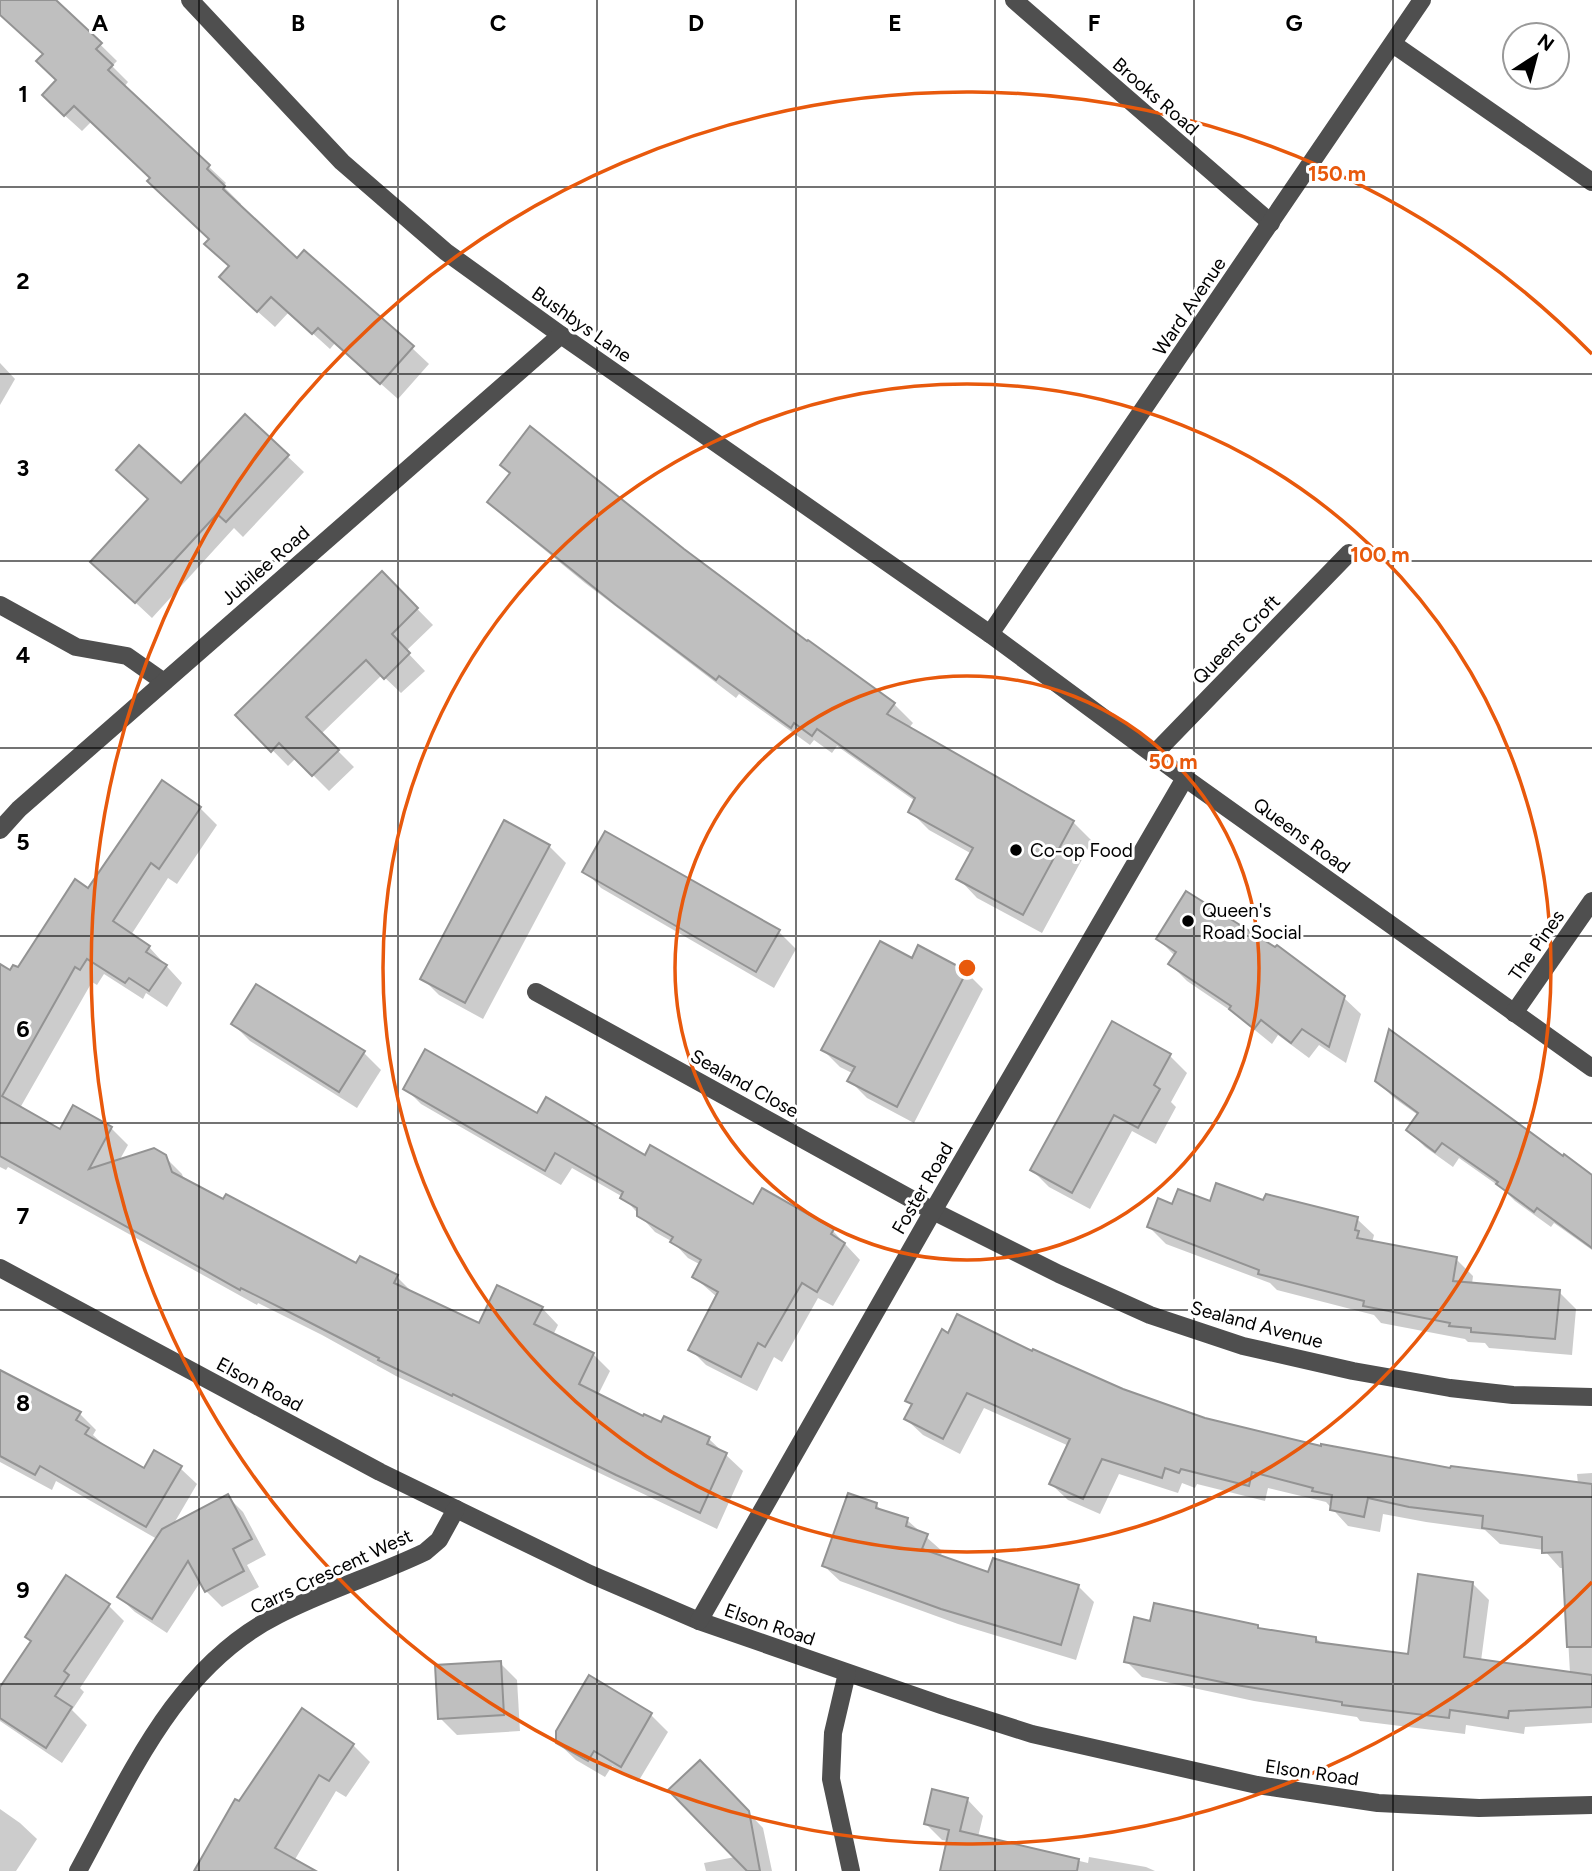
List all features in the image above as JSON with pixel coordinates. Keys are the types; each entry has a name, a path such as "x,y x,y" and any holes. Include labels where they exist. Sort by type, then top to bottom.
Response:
{"street":[{"name":"Bushbys Lane","path":"190,0 342,162 446,252 990,634"},
{"name":"Brooks Road","path":"1014,0 1271,223"},
{"name":"Ward Avenue","path":"990,634 1422,0"},
{"path":"1393,44 1592,182"},
{"name":"Jubilee Road","path":"0,830 19,810 164,682 561,335"},
{"name":"Queens Croft","path":"1154,754 1349,553"},
{"path":"0,605 76,647 127,656 164,682"},
{"name":"Queens Road","path":"990,634 1185,778 1592,1068"},
{"name":"Foster Road","path":"699,1621 1185,778"},
{"name":"The Pines","path":"1514,1013 1592,901"},
{"name":"Sealand Close","path":"536,992 933,1211"},
{"name":"Sealand Avenue","path":"933,1211 1059,1274 1150,1315 1243,1346 1353,1371 1450,1388 1513,1395 1592,1397"},
{"name":"Elson Road","path":"0,1268 380,1472 590,1574 699,1621 847,1673 1032,1734 1257,1785 1378,1803 1479,1808 1592,1805"},
{"name":"Carrs Crescent West","path":"78,1871 155,1731 186,1688 225,1649 275,1616 425,1552 439,1540 456,1509"},
{"path":"847,1673 833,1733 831,1779 851,1871"}],"building":[{"path":"0,0 56,0 102,43 96,49 113,65 108,70 210,165 207,169 225,186 223,189 297,258 304,250 414,346 380,384 318,328 312,334 271,297 257,312 219,277 229,266 204,244 209,239 147,181 150,178 74,106 64,116 42,95 56,80 36,61 43,54 0,15"},
{"path":"245,414 289,455 226,522 217,514 135,603 90,562 148,499 116,470 139,445 181,483"},
{"path":"530,426 684,549 895,703 887,714 1074,821 1023,915 956,879 973,848 908,812 915,798 817,729 812,736 794,723 791,728 719,676 716,680 616,605 487,502 510,473 500,465"},
{"path":"382,571 418,608 392,634 410,653 384,679 366,660 306,717 339,750 312,776 279,743 271,752 235,715"},
{"path":"162,780 201,807 159,869 151,863 113,921 150,946 146,952 167,965 149,991 129,978 125,983 87,959 80,970 75,967 2,1096 60,1129 73,1105 112,1127 89,1169 154,1148 166,1155 172,1172 223,1199 226,1194 356,1263 360,1256 398,1275 394,1283 479,1323 497,1285 543,1307 534,1324 594,1353 579,1384 643,1416 644,1414 661,1422 664,1416 710,1437 707,1444 727,1453 700,1513 616,1475 453,1394 452,1396 241,1288 240,1290 0,1156 0,964 10,970 13,965 18,967 75,879 88,888"},
{"path":"504,820 550,845 465,1003 420,979"},
{"path":"605,831 780,930 756,972 582,872"},
{"path":"1186,891 1275,947 1277,945 1345,996 1329,1047 1302,1029 1291,1043 1261,1020 1254,1029 1229,1009 1231,1006 1168,964 1176,952 1156,939"},
{"path":"880,941 912,958 918,945 967,971 897,1107 847,1081 855,1067 821,1050"},
{"path":"256,984 365,1051 339,1092 231,1024"},
{"path":"1112,1021 1171,1054 1154,1085 1160,1089 1138,1128 1114,1115 1072,1193 1030,1170"},
{"path":"1389,1029 1592,1175 1592,1248 1537,1208 1534,1212 1496,1184 1498,1182 1442,1143 1435,1152 1406,1130 1418,1113 1375,1081"},
{"path":"425,1049 537,1113 546,1097 645,1155 650,1145 753,1204 762,1188 834,1229 831,1234 845,1243 817,1292 802,1283 765,1347 758,1343 741,1377 688,1350 718,1292 692,1277 701,1260 670,1242 673,1237 637,1216 637,1208 620,1198 623,1192 555,1153 545,1171 403,1089"},
{"path":"1216,1183 1263,1200 1266,1194 1358,1217 1355,1230 1359,1231 1357,1238 1457,1257 1453,1281 1560,1290 1555,1339 1471,1332 1471,1328 1449,1326 1450,1323 1363,1306 1364,1301 1258,1274 1259,1270 1147,1227 1158,1198 1172,1204 1178,1189 1210,1201"},
{"path":"957,1314 1032,1351 1033,1349 1123,1389 1205,1418 1321,1446 1450,1468 1592,1484 1592,1647 1567,1647 1562,1552 1542,1553 1542,1537 1482,1528 1483,1516 1409,1507 1368,1498 1364,1517 1330,1510 1332,1495 1252,1472 1249,1486 1181,1469 1179,1473 1165,1468 1162,1478 1102,1459 1083,1499 1049,1484 1070,1439 967,1393 943,1439 904,1419 912,1404 905,1401 942,1329 948,1333"},
{"path":"0,1370 81,1412 76,1420 89,1428 85,1434 144,1468 154,1450 182,1466 146,1527 40,1466 35,1475 0,1456"},
{"path":"848,1493 877,1503 876,1508 908,1518 906,1526 928,1534 922,1549 988,1572 993,1558 1079,1585 1061,1645 941,1609 822,1566"},
{"path":"228,1494 252,1539 233,1549 244,1571 205,1592 188,1561 152,1619 117,1597 162,1529"},
{"path":"1418,1574 1473,1582 1464,1657 1592,1675 1592,1707 1509,1711 1508,1718 1450,1710 1449,1718 1342,1705 1342,1702 1236,1685 1124,1662 1134,1617 1150,1621 1154,1603 1258,1625 1258,1628 1316,1637 1316,1642 1408,1654"},
{"path":"66,1575 110,1604 64,1671 69,1675 55,1696 72,1707 46,1748 0,1718 0,1687 31,1641 25,1637"},
{"path":"501,1661 504,1715 438,1719 435,1665"},
{"path":"589,1675 652,1713 621,1767 594,1751 588,1761 556,1743 556,1731"},
{"path":"302,1708 354,1744 329,1781 319,1775 275,1848 316,1871 194,1871 235,1799 239,1801"},
{"path":"700,1760 749,1811 760,1871 747,1871 668,1790"},
{"path":"932,1789 968,1798 960,1831 1079,1859 1077,1871 940,1871 949,1830 924,1824"}],"place":[{"name":"Co-op Food","path":"1016,850"},
{"name":"Queen's Road Social","path":"1188,921"}]}
